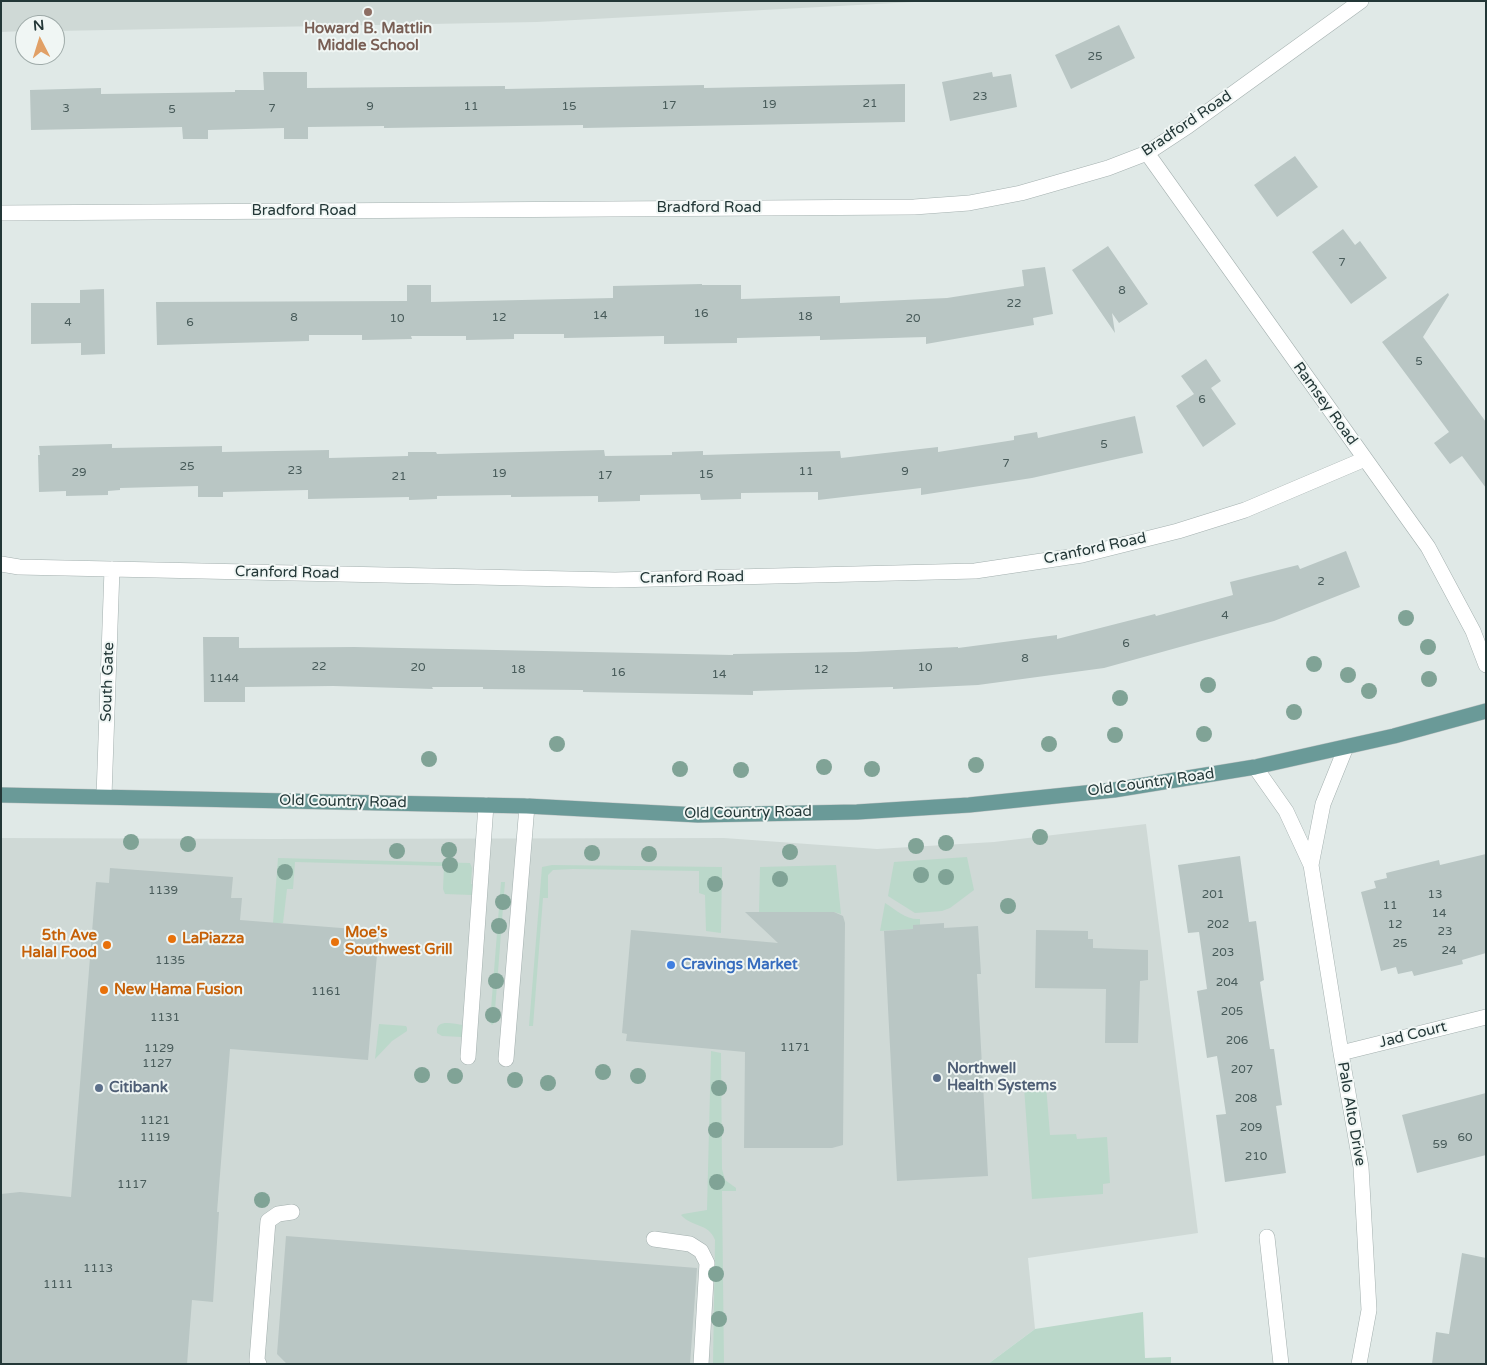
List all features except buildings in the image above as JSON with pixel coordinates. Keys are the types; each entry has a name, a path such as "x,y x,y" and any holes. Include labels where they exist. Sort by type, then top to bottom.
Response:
{"main road":[{"name":"Old Country Road","path":"1,795 527,806 698,815 857,812 969,805 1114,790 1255,767 1486,711"}],"street":[{"name":"Bradford Road","path":"1,213 914,207 969,203 1021,193 1108,168 1147,152 1188,126 1361,1"},
{"name":"Ramsey Road","path":"1147,152 1428,547 1473,631 1486,665"},
{"name":"Cranford Road","path":"1,564 19,567 615,580 975,571 1082,555 1178,531 1245,510 1365,460"},
{"name":"South Gate","path":"104,796 112,569"},
{"name":"Palo Alto Drive","path":"1311,865 1323,804 1346,746"},
{"name":"Palo Alto Drive","path":"1255,767 1286,811 1311,865 1361,1176 1368,1310 1359,1364"},
{"path":"468,1056 486,805"},
{"path":"506,1059 527,806"},
{"name":"Jad Court","path":"1340,1053 1486,1017"},
{"path":"258,1364 268,1221 278,1214 292,1212"},
{"path":"1267,1236 1281,1364"},
{"path":"654,1239 690,1244 701,1251 706,1263 701,1364"}],"shaded area":[{"name":"Howard B. Mattlin Middle School","path":"1,1 933,1 537,22 65,31 65,15 15,15 15,31 1,32"},
{"path":"1146,824 1198,1233 1028,1258 1035,1329 988,1364 1,1364 1,838 724,838 877,849 994,842"}],"green space":[{"path":"967,857 974,890 950,908 942,911 915,913 888,896 894,862"},
{"path":"278,858 470,863 472,868 471,884 476,885 465,1036 442,1036 437,1033 437,1028 442,1024 463,1025 472,895 445,894 443,889 444,866 295,862 293,889 287,889 283,923 273,923"},
{"path":"552,865 722,867 721,933 706,931 705,895 699,893 699,871 553,870 548,875 548,898 543,898 533,1026 529,1026 542,867"},
{"path":"836,865 841,914 834,912 759,912 760,867"},
{"path":"501,882 505,882 494,1023 492,1025 490,1022"},
{"path":"885,903 906,916 920,919 920,925 913,925 913,929 880,931"},
{"path":"379,1024 406,1026 407,1031 392,1041 375,1059"},
{"path":"711,1051 721,1053 722,1169 725,1180 736,1188 736,1191 722,1191 724,1364 713,1364 715,1240 709,1231 690,1222 681,1215 707,1210"},
{"path":"1046,1085 1050,1135 1076,1134 1077,1139 1107,1137 1110,1183 1103,1184 1103,1194 1032,1199 1024,1087"},
{"path":"1143,1312 1145,1358 1171,1357 1171,1364 988,1364 1035,1329"}],"place":[{"name":"Howard B. Mattlin Middle School","path":"368,12"},
{"name":"LaPiazza","path":"172,939"},
{"name":"Moe's Southwest Grill","path":"335,942"},
{"name":"5th Ave Halal Food","path":"107,945"},
{"name":"Cravings Market","path":"671,965"},
{"name":"New Hama Fusion","path":"104,990"},
{"name":"Northwell Health Systems","path":"937,1078"},
{"name":"Citibank","path":"99,1088"}]}
